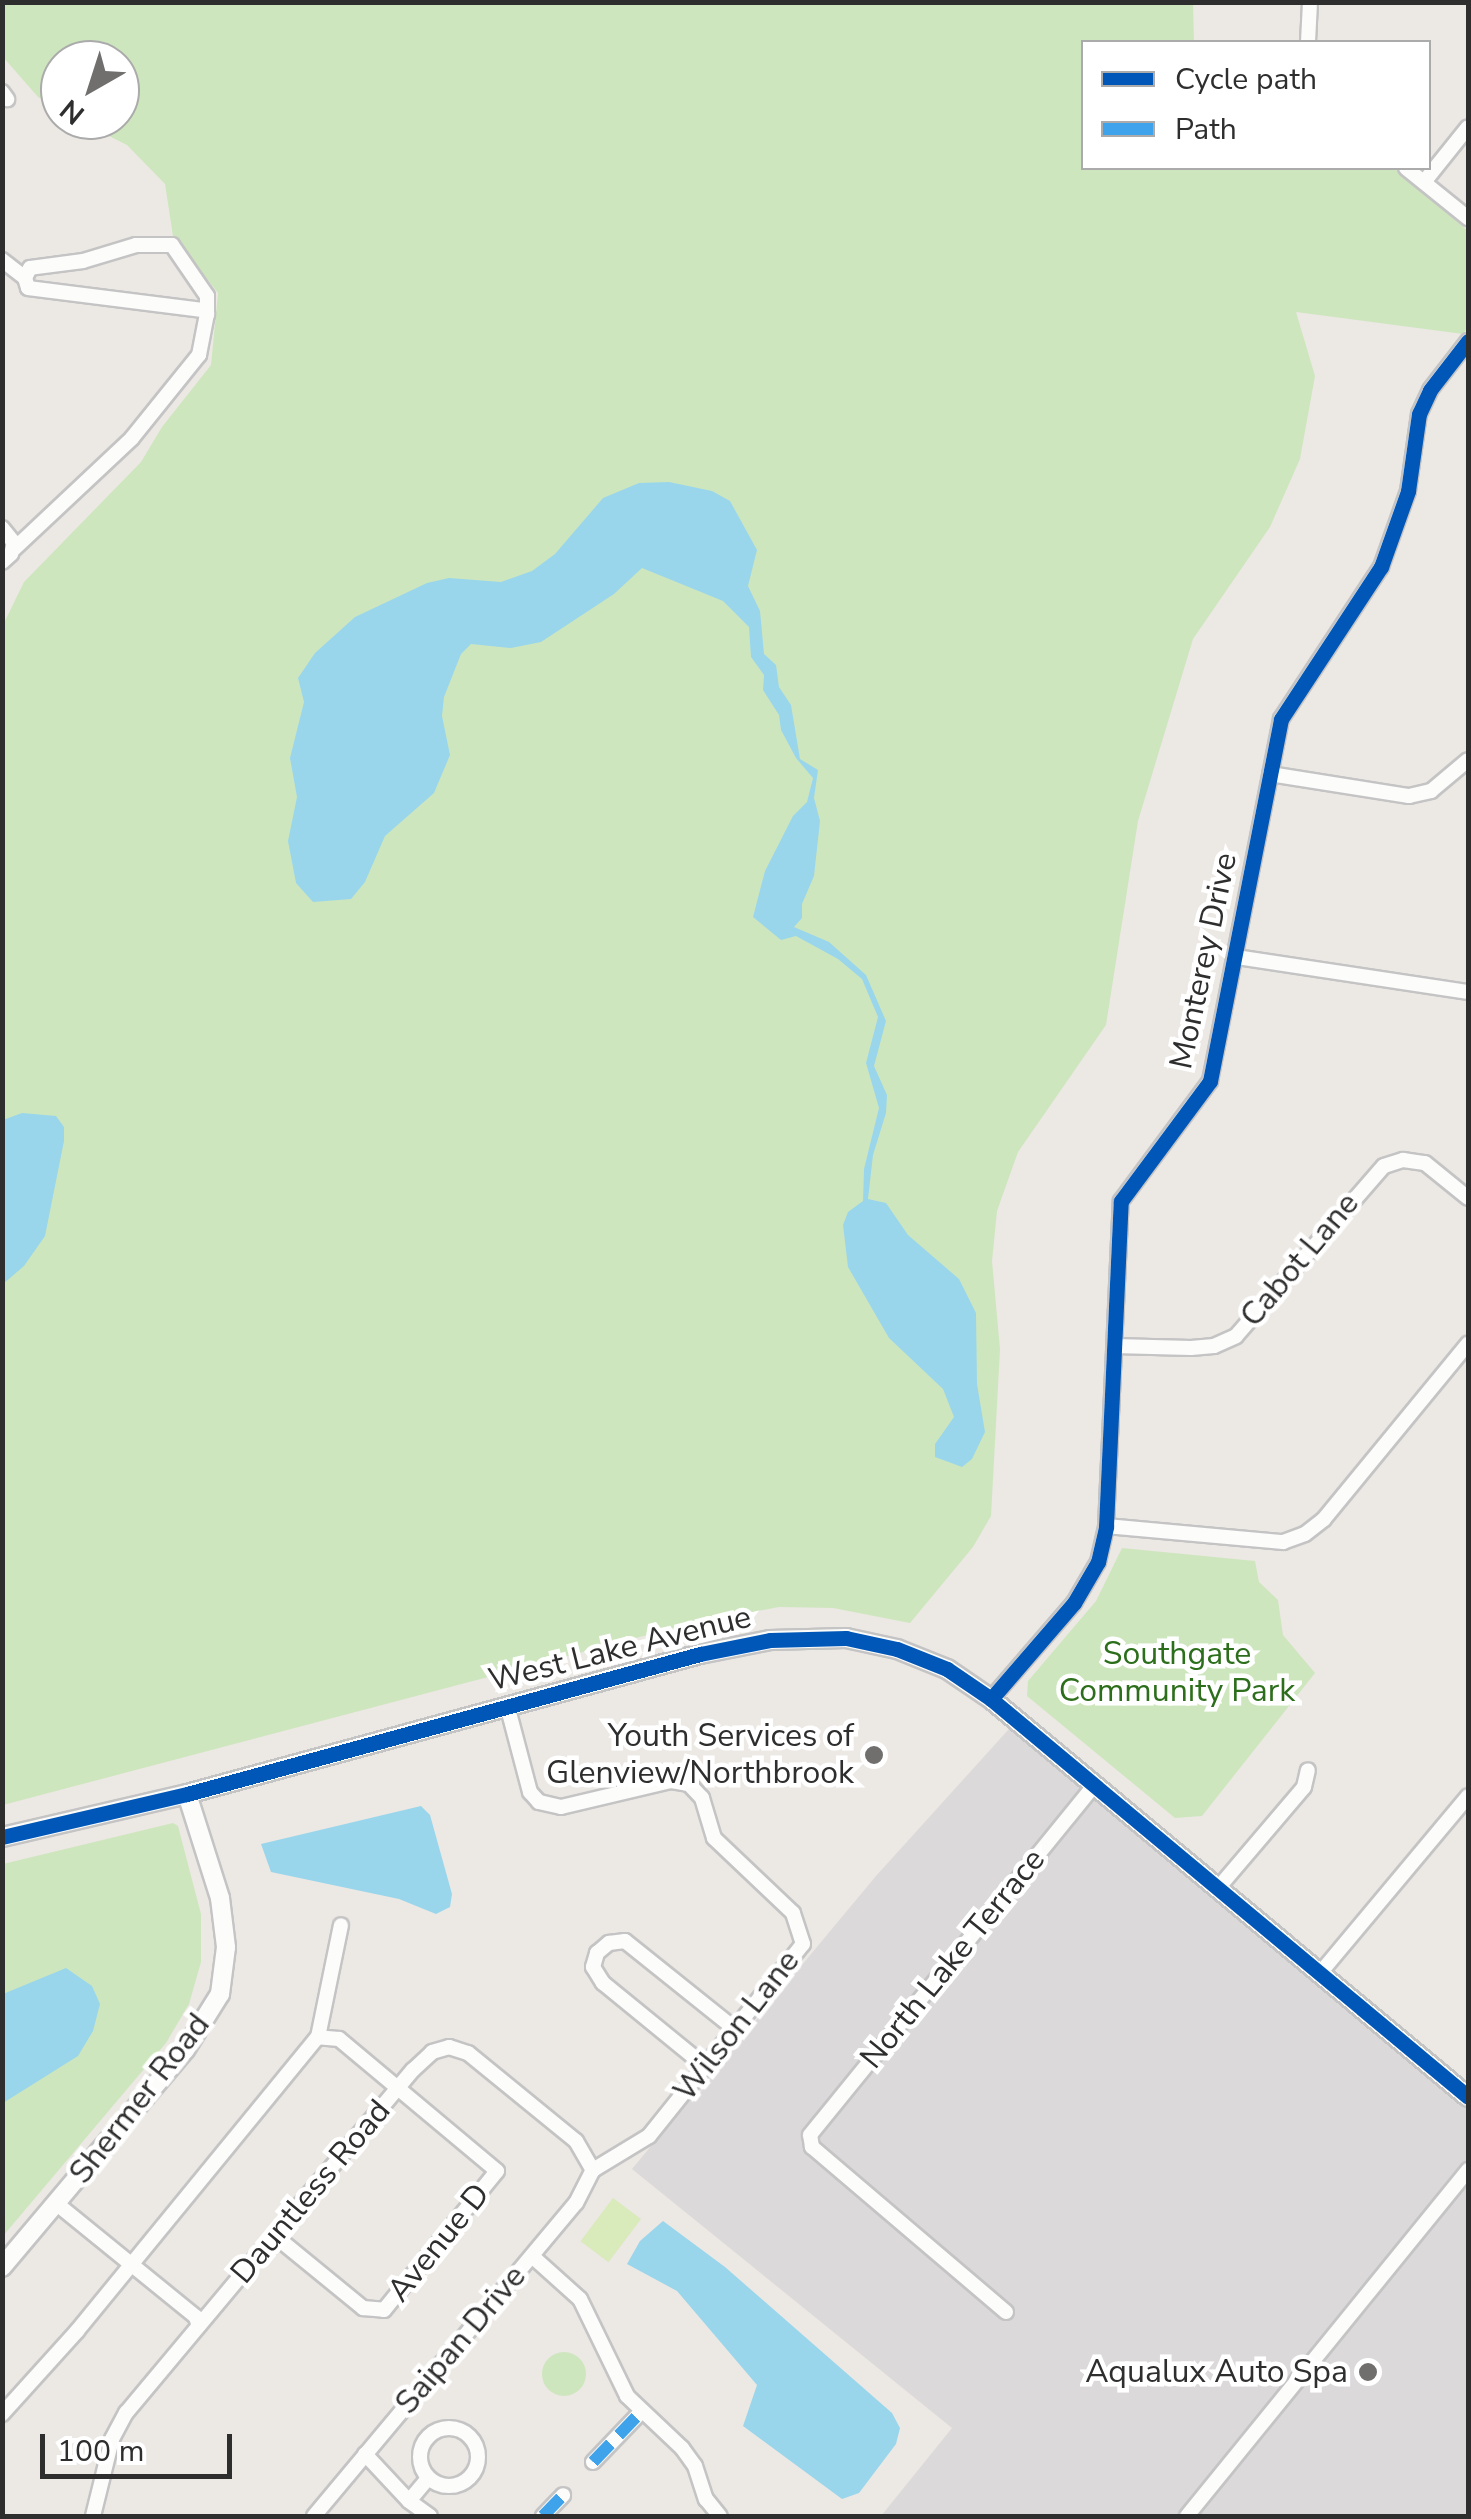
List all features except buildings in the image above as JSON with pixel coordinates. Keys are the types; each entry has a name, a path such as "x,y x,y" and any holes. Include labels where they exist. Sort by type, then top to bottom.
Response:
{"street":[{"path":"1308,40 1310,2"},
{"path":"1424,182 1468,128"},
{"path":"1409,170 1468,218"},
{"path":"2,562 132,438 198,354 207,314 207,296 172,244 136,244 83,261 30,268 25,278"},
{"path":"2,260 25,278 28,288 202,310 207,314"},
{"name":"Monterey Drive","path":"991,1699 1074,1604 1098,1562 1106,1526 1121,1201 1210,1081 1277,733 1290,702 1381,567 1408,491 1419,414 1430,390 1468,340"},
{"path":"2,528 12,537 14,549"},
{"path":"1270,774 1408,796 1431,791 1468,760"},
{"path":"1236,957 1468,992"},
{"name":"Cabot Lane","path":"1114,1346 1190,1348 1214,1346 1236,1336 1384,1166 1403,1160 1424,1164 1468,1198"},
{"path":"1106,1526 1273,1542 1306,1534 1324,1520 1468,1344"},
{"name":"West Lake Avenue","path":"2,1837 187,1794 507,1705 752,1643 846,1638 897,1650 947,1668 991,1699 1468,2097"},
{"name":"Wilson Lane","path":"507,1705 530,1792 539,1802 561,1807 682,1780 702,1798 709,1829 721,1848 793,1913 803,1934 799,1954 648,2136 593,2170"},
{"path":"1220,1887 1304,1788 1308,1770"},
{"name":"North Lake Terrace","path":"1006,2312 815,2150 810,2135 1095,1784"},
{"name":"Shermer Road","path":"2,2268 185,2050 220,1994 226,1947 220,1898 187,1794"},
{"path":"1321,1972 1468,1796"},
{"path":"2,2414 132,2265 318,2037 341,1925"},
{"path":"706,2067 602,1983 593,1967 597,1953 608,1943 625,1941 736,2030"},
{"path":"318,2037 339,2040 398,2088"},
{"name":"Dauntless Road","path":"93,2516 112,2439 126,2413 432,2052 449,2047 463,2050 576,2141 593,2170"},
{"name":"Avenue D","path":"275,2236 363,2308 384,2310 497,2171 398,2088"},
{"name":"Saipan Drive","path":"314,2516 576,2203 593,2170"},
{"path":"1187,2516 1468,2170"},
{"path":"57,2204 196,2317 199,2326"},
{"path":"532,2256 580,2299 613,2370 640,2413 682,2448 696,2466 706,2499 720,2516"},
{"path":"593,2462 640,2413"},
{"path":"447,2428 468,2436 478,2455 471,2476 451,2486 428,2478 420,2458 428,2438 447,2428"},
{"path":"364,2454 409,2501 430,2516"},
{"path":"409,2501 428,2478"},
{"path":"543,2516 562,2495"}],"shaded area":[{"path":"1009,1729 1468,2107 1468,2516 881,2516 952,2428 632,2169 876,1876"}],"green space":[{"path":"3,3 1193,3 1194,40 1081,40 1081,170 1396,170 1468,231 1468,327 1463,334 1296,312 1315,376 1300,459 1270,527 1193,639 1138,821 1106,1025 1018,1152 997,1211 992,1261 1000,1349 991,1516 973,1547 910,1623 833,1608 779,1607 689,1624 3,1805 3,625 24,582 141,462 162,427 211,365 218,293 173,236 165,184 127,145 117,140 140,140 140,40 40,40 38,97 3,57"},
{"name":"Southgate Community Park","path":"1122,1548 1255,1561 1259,1582 1278,1600 1283,1635 1315,1673 1202,1816 1175,1818 1027,1696 1028,1681 1096,1601"},
{"path":"173,1823 178,1826 201,1914 201,1962 189,2004 166,2043 3,2236 3,1864"},
{"path":"613,2198 641,2219 608,2262 581,2241"},
{"path":"564,2352 580,2358 586,2374 580,2390 564,2396 548,2390 542,2374 548,2358"}],"water":[{"path":"669,482 712,491 730,501 757,550 748,586 760,611 764,654 776,665 779,687 791,705 800,759 818,770 814,798 820,821 814,876 802,904 802,918 794,927 829,942 866,975 886,1021 874,1066 887,1095 886,1113 873,1155 868,1199 886,1203 908,1235 959,1279 976,1313 977,1384 985,1432 972,1459 962,1467 935,1457 935,1444 954,1417 943,1389 889,1338 848,1267 843,1225 848,1212 863,1201 864,1169 879,1108 866,1063 878,1017 862,979 838,959 796,936 781,940 753,917 765,871 793,816 807,802 813,778 796,758 781,730 779,715 763,690 764,675 751,657 749,627 723,601 642,568 614,594 541,642 511,648 471,644 461,654 444,697 442,716 450,755 434,793 385,836 365,882 351,899 313,902 296,883 288,841 297,797 290,758 304,702 298,678 315,653 355,617 427,583 449,578 501,582 532,571 555,554 603,498 639,483"},
{"path":"22,1113 56,1116 64,1127 64,1141 45,1236 24,1266 3,1284 3,1120"},
{"path":"421,1806 430,1815 452,1894 450,1907 436,1914 399,1899 271,1872 261,1844"},
{"path":"66,1968 92,1986 100,2004 93,2031 78,2056 3,2103 3,1994"},
{"path":"663,2221 725,2267 892,2413 900,2428 896,2444 859,2493 842,2499 743,2426 757,2385 677,2291 627,2264 640,2241"}],"marked path":[{"path":"593,2462 640,2413"},
{"path":"543,2516 563,2495"}],"cycle path":[{"path":"991,1699 1074,1603 1098,1562 1106,1526 1121,1201 1210,1081 1281,719 1381,567 1408,491 1419,414 1430,390 1468,341"},
{"path":"2,1837 187,1794 700,1654 770,1640 846,1638 897,1649 947,1669 991,1699 1468,2097"}],"place":[{"name":"Youth Services of Glenview/Northbrook","path":"874,1755"},
{"name":"Aqualux Auto Spa","path":"1368,2372"}]}
